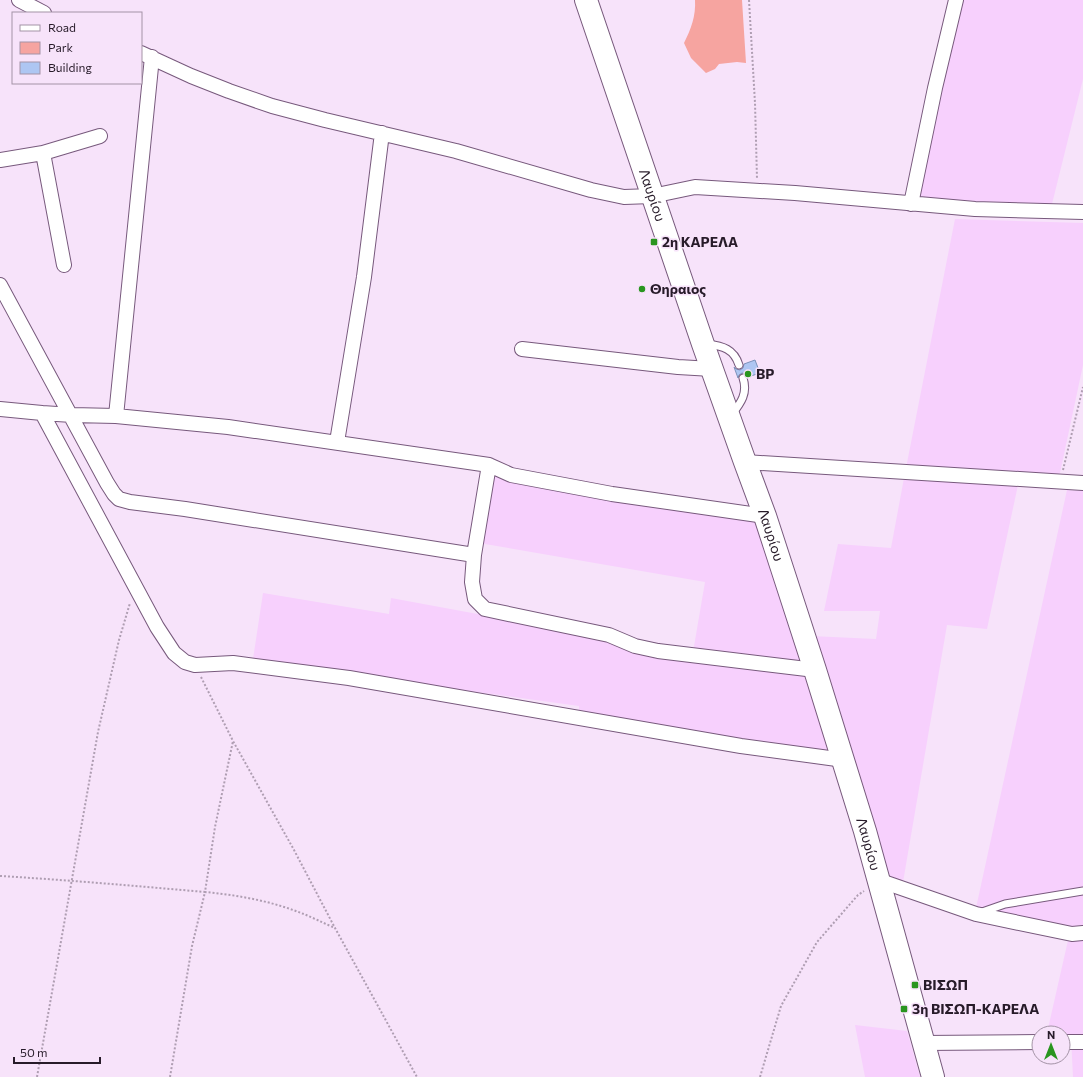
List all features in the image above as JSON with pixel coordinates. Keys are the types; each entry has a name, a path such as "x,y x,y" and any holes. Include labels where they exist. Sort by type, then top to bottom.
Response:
{"main road":[{"name":"Λαυρίου","path":"586,0 703,344 765,516 844,760 933,1077"}],"street":[{"path":"19,0 42,12"},
{"path":"911,204 935,88 956,0"},
{"path":"116,416 146,55 204,81 272,106 456,151 591,190 624,197 652,196 695,187 757,190 975,209 1083,212"},
{"path":"337,442 364,277 382,133"},
{"path":"0,160 43,152 100,136"},
{"path":"43,152 64,265"},
{"path":"0,285 114,494 119,499 130,502 207,512 474,555"},
{"path":"522,349 678,367 712,369"},
{"path":"0,409 72,416 116,416 228,427 337,442 489,465 511,475 612,494 765,516"},
{"path":"42,413 157,627 174,653 185,662 195,665 233,663 349,678 741,746 844,760"},
{"path":"745,462 1083,483"},
{"path":"489,465 474,555 472,582 475,599 485,609 609,635 635,646 658,651 815,670"},
{"path":"878,880 976,914 1072,934 1083,934"},
{"path":"923,1044 1031,1042"},
{"path":"1071,1042 1083,1042"}],"lane":[{"path":"703,344 716,345 728,349 737,358 739,365"},
{"path":"729,418 742,400 745,393 743,378"},
{"path":"976,914 1005,904 1083,891"}],"path":[{"path":"749,0 755,103 757,190"},
{"path":"1060,482 1083,387"},
{"path":"37,1077 98,732 119,640 135,586"},
{"path":"195,665 233,741 417,1077"},
{"path":"170,1077 192,946 205,892 215,827 233,741"},
{"path":"0,876 118,884 230,894 278,905 300,912 335,928"},
{"path":"760,1077 781,1006 817,942 858,895 878,880"}],"shaded area":[{"path":"961,0 1083,0 1083,79 1052,204 914,199"},
{"path":"955,219 1083,223 1083,365 1060,473 1051,478 906,468"},
{"path":"491,476 757,518 829,752 579,713 579,706 374,678 253,659 263,593 389,614 391,598 608,638 692,658 705,582 479,543"},
{"path":"904,478 1018,485 987,629 947,625 902,888 889,883 811,636 876,639 880,611 824,611 838,544 891,548"},
{"path":"1067,490 1083,491 1083,927 1073,928 976,908"},
{"path":"1069,936 1083,937 1083,1077 1073,1077 1071,1025 1049,1025"},
{"path":"855,1025 907,1031 920,1077 865,1077"}],"green space":[{"path":"695,0 742,0 746,63 737,62 719,64 715,69 706,73 691,58 684,43 689,33 695,12"}],"building":[{"path":"755,360 760,373 748,377 746,374 742,373 738,378 734,367 740,370 743,368 744,364"}],"place":[{"name":"2η ΚΑΡΕΛΑ","path":"654,242"},
{"name":"Θηραιος","path":"642,289"},
{"name":"BP","path":"748,374"},
{"name":"ΒΙΣΩΠ","path":"915,985"},
{"name":"3η ΒΙΣΩΠ-ΚΑΡΕΛΑ","path":"904,1009"}]}
